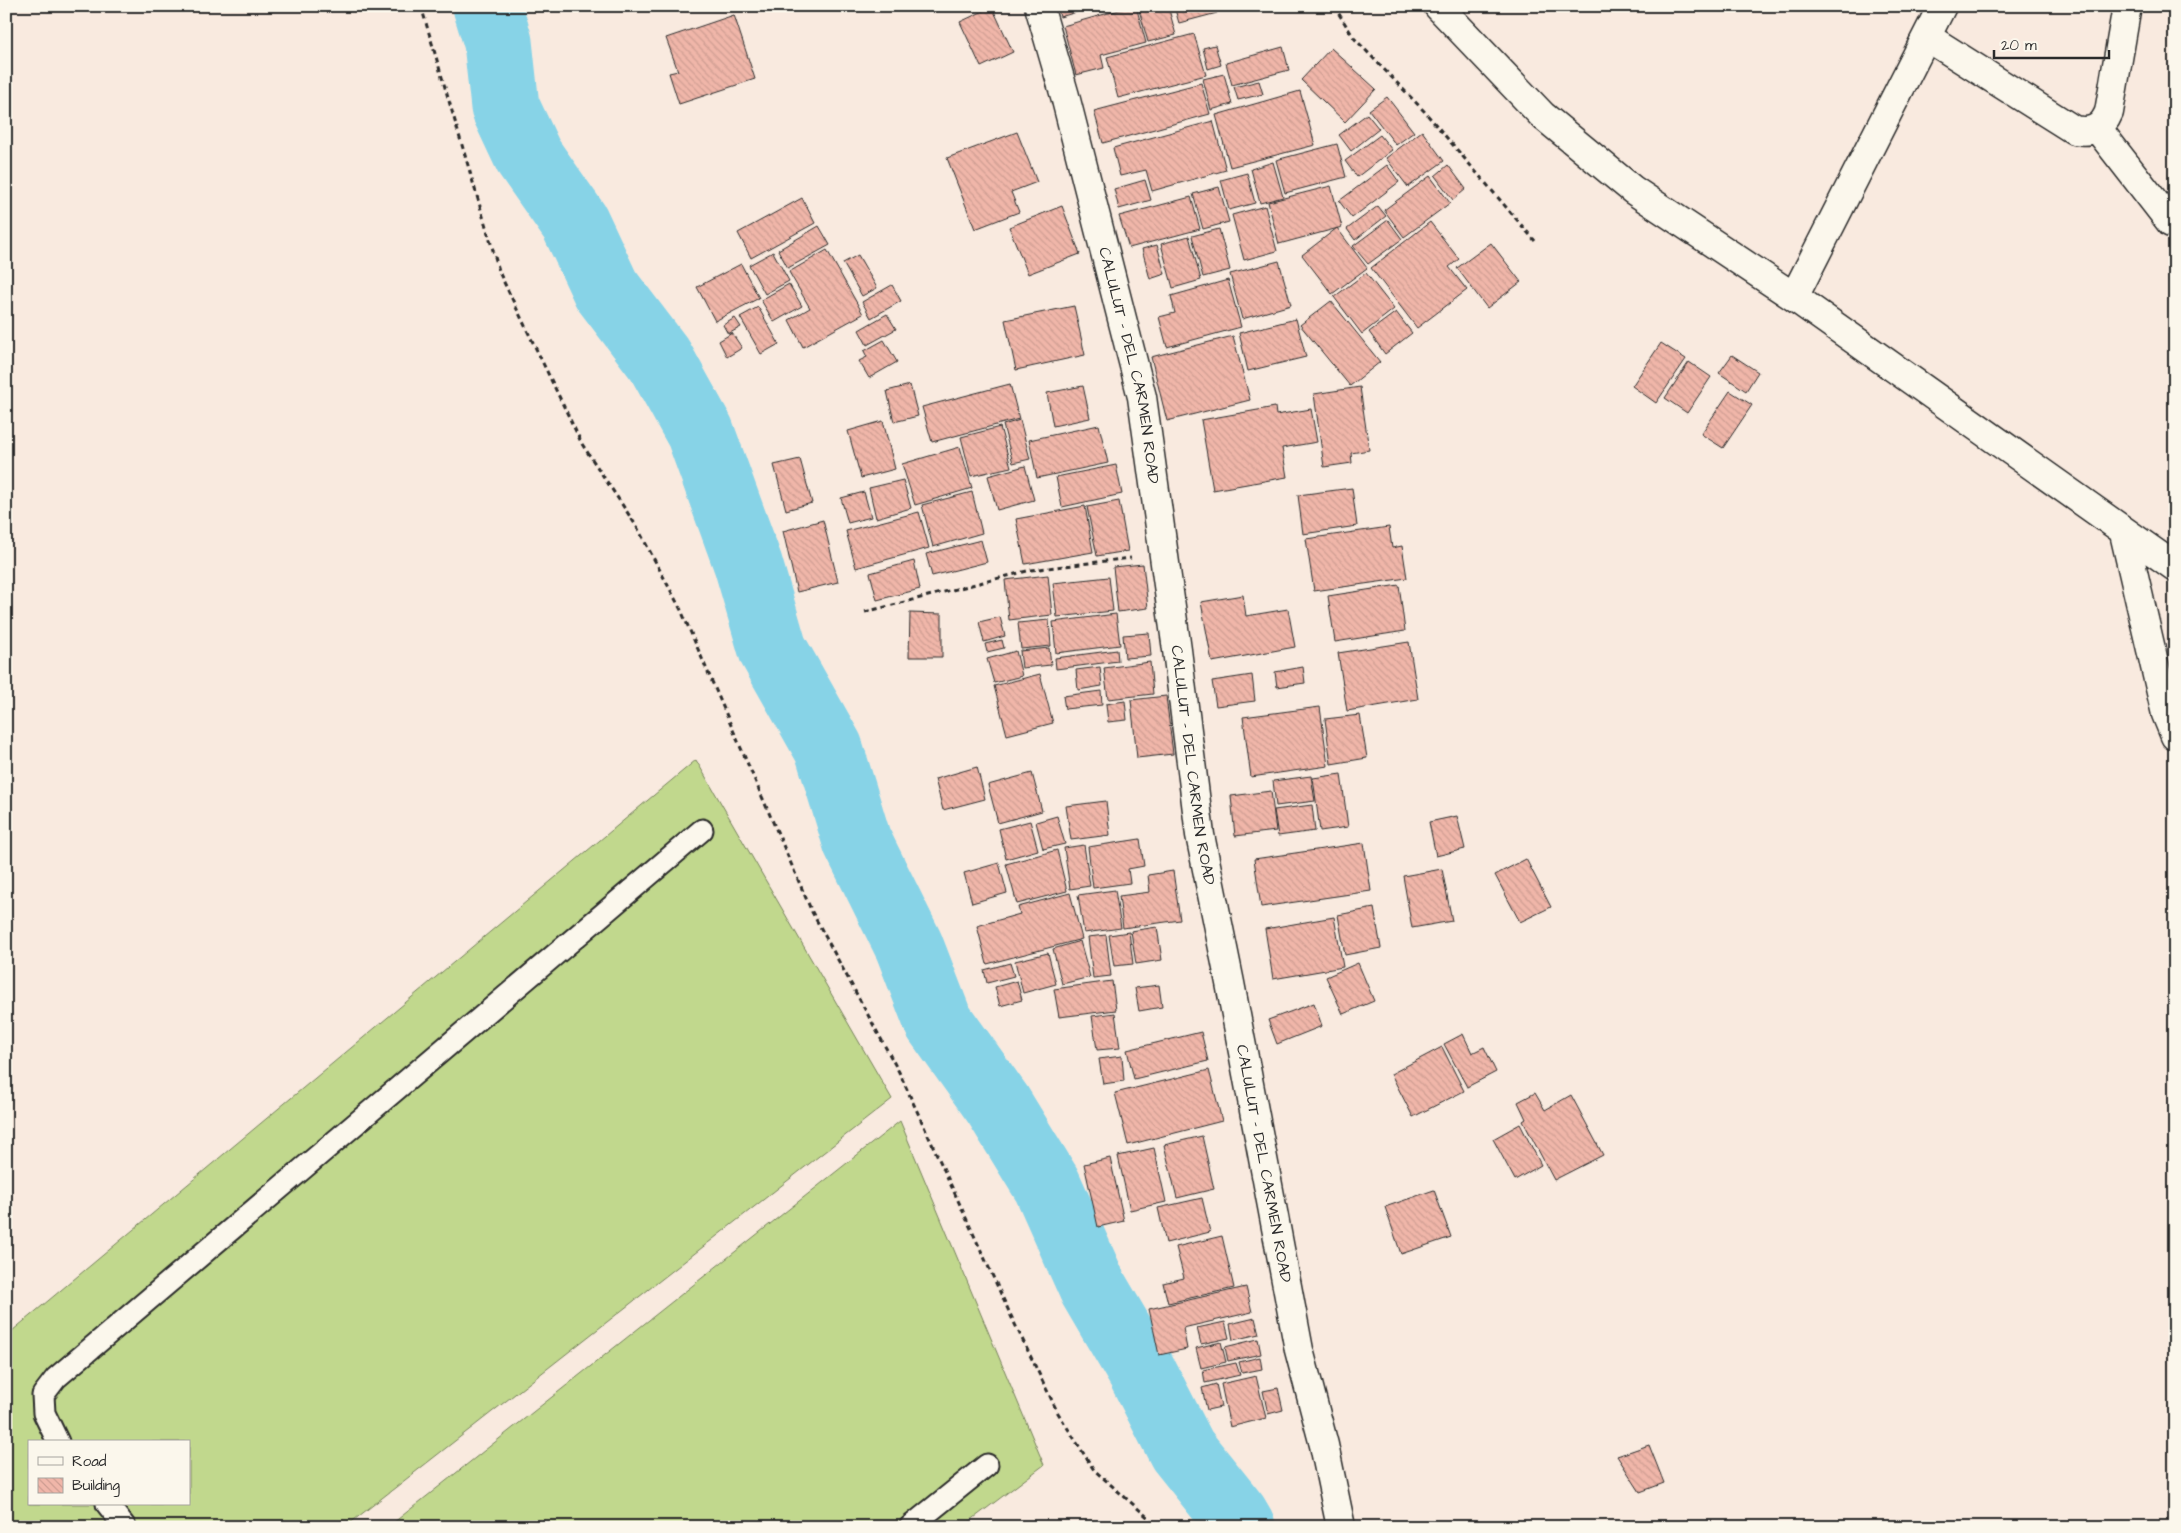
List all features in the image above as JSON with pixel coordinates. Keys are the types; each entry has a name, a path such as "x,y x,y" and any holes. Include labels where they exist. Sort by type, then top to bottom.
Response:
{"street":[{"name":"CALULUT - DEL CARMEN ROAD","path":"1039,6 1065,96 1142,397 1200,835 1299,1350 1324,1445 1341,1527"},
{"path":"1438,6 1542,115 1633,190 1794,297 2124,533 2175,567"},
{"path":"1794,297 1942,6"},
{"path":"1926,37 2074,130 2086,132 2098,129 2105,122 2109,112 2127,6"},
{"path":"2098,129 2170,223"},
{"path":"2124,533 2166,714 2175,736"}],"lane":[{"path":"57,1440 44,1413 43,1395 56,1378 702,830"},
{"path":"910,1527 987,1465"},
{"path":"109,1506 125,1527"}],"path":[{"path":"421,6 500,274 582,444 636,527 681,610 812,912 899,1072 1058,1414 1094,1470 1152,1521 1155,1527"},
{"path":"1334,6 1354,38 1424,111 1535,241"},
{"path":"865,612 1031,570 1164,554"}],"green space":[{"path":"696,760 892,1099 345,1527 6,1527 6,1336"},
{"path":"900,1121 1044,1465 962,1527 388,1527"}],"building":[{"path":"1057,6 1097,6 1060,17"},
{"path":"1136,6 1146,43 1101,55 1104,68 1076,75 1063,26"},
{"path":"1138,6 1168,6 1176,35 1148,42"},
{"path":"1174,6 1216,6 1217,13 1179,23"},
{"path":"992,7 1013,52 981,67 960,22"},
{"path":"734,15 755,79 679,104 669,73 678,71 666,38"},
{"path":"1194,34 1206,75 1118,98 1107,57"},
{"path":"1215,45 1221,65 1208,69 1203,48"},
{"path":"1283,47 1289,70 1232,85 1226,63"},
{"path":"1331,48 1376,89 1345,122 1301,80"},
{"path":"1224,74 1232,104 1211,110 1203,79"},
{"path":"1259,81 1263,94 1238,100 1234,87"},
{"path":"1201,83 1210,114 1103,143 1094,111"},
{"path":"1300,91 1315,145 1230,167 1216,115"},
{"path":"1387,97 1414,132 1396,145 1369,110"},
{"path":"1367,114 1379,129 1351,151 1339,135"},
{"path":"1213,121 1226,170 1152,191 1146,170 1120,176 1113,148"},
{"path":"1422,131 1444,161 1408,187 1386,158"},
{"path":"1017,132 1037,182 1011,192 1019,212 975,229 947,158"},
{"path":"1380,135 1392,150 1357,177 1345,161"},
{"path":"1337,144 1346,177 1285,193 1276,160"},
{"path":"1273,162 1283,197 1260,203 1251,169"},
{"path":"1387,165 1399,182 1352,218 1339,201"},
{"path":"1448,165 1466,189 1453,200 1435,176"},
{"path":"1247,173 1255,203 1229,210 1221,180"},
{"path":"1430,176 1450,203 1404,237 1384,210"},
{"path":"1145,180 1151,200 1119,209 1114,189"},
{"path":"1331,186 1342,227 1279,244 1268,202"},
{"path":"1219,187 1229,222 1203,229 1193,194"},
{"path":"1191,197 1200,229 1129,248 1119,216"},
{"path":"802,198 815,223 751,258 738,233"},
{"path":"1062,206 1080,254 1028,274 1009,227"},
{"path":"1265,206 1277,251 1244,260 1232,215"},
{"path":"1378,206 1386,216 1355,240 1347,229"},
{"path":"1388,220 1402,239 1368,264 1353,246"},
{"path":"1430,222 1459,259 1449,267 1467,290 1417,328 1371,268"},
{"path":"819,226 830,245 788,268 778,250"},
{"path":"1337,228 1367,268 1332,294 1302,255"},
{"path":"1219,229 1230,270 1203,277 1192,236"},
{"path":"1189,236 1201,280 1173,288 1161,244"},
{"path":"1491,243 1521,282 1487,308 1457,268"},
{"path":"1157,245 1165,274 1150,279 1142,249"},
{"path":"827,250 863,314 803,347 789,320 810,308 789,272"},
{"path":"773,252 789,281 765,294 749,265"},
{"path":"858,255 877,288 862,296 843,263"},
{"path":"1279,261 1291,305 1242,319 1230,274"},
{"path":"741,264 759,298 715,321 697,287"},
{"path":"1366,273 1394,309 1362,334 1334,297"},
{"path":"1228,280 1241,327 1167,347 1159,317 1175,313 1171,296"},
{"path":"789,284 802,306 774,322 761,300"},
{"path":"892,285 901,301 871,318 862,302"},
{"path":"1331,301 1380,362 1350,386 1300,325"},
{"path":"1074,306 1085,355 1016,370 1005,320"},
{"path":"758,307 779,344 761,354 740,317"},
{"path":"1396,312 1412,333 1385,354 1369,332"},
{"path":"887,314 896,329 867,345 859,330"},
{"path":"735,318 741,327 728,334 723,325"},
{"path":"1296,319 1306,357 1248,371 1239,333"},
{"path":"732,333 742,348 727,357 719,341"},
{"path":"1233,336 1250,400 1167,421 1151,357"},
{"path":"884,340 897,362 869,378 859,361 867,357 864,351"},
{"path":"1661,343 1686,359 1656,403 1632,386"},
{"path":"1732,355 1758,372 1746,391 1719,373"},
{"path":"1689,362 1711,377 1687,413 1665,398"},
{"path":"1010,384 1019,419 932,442 922,407"},
{"path":"910,385 918,416 894,422 887,391"},
{"path":"1083,386 1090,418 1053,426 1047,393"},
{"path":"1360,387 1369,450 1351,453 1352,463 1324,467 1314,394"},
{"path":"1730,391 1752,405 1723,448 1701,434"},
{"path":"1275,407 1276,415 1311,409 1317,442 1282,448 1287,477 1213,490 1201,420"},
{"path":"1020,420 1030,459 1013,463 1003,425"},
{"path":"883,421 895,469 861,478 848,431"},
{"path":"1099,425 1108,463 1037,478 1029,440"},
{"path":"1000,427 1011,467 971,476 961,437"},
{"path":"960,447 972,488 915,505 902,464"},
{"path":"800,459 812,503 786,510 774,465"},
{"path":"1116,465 1122,494 1062,507 1056,477"},
{"path":"1025,466 1034,500 997,510 988,476"},
{"path":"903,480 911,508 876,518 869,488"},
{"path":"1352,488 1357,526 1303,534 1298,495"},
{"path":"864,492 871,517 848,523 841,498"},
{"path":"972,492 982,533 933,547 922,505"},
{"path":"1119,501 1128,551 1097,556 1087,507"},
{"path":"1085,506 1093,552 1025,564 1016,519"},
{"path":"919,512 929,548 856,568 846,531"},
{"path":"823,520 838,582 797,592 783,531"},
{"path":"1389,527 1392,548 1402,546 1407,578 1314,591 1306,539"},
{"path":"981,540 987,562 932,576 926,554"},
{"path":"914,561 920,589 877,600 870,573"},
{"path":"1143,564 1148,608 1118,612 1113,567"},
{"path":"1048,575 1052,615 1009,620 1005,580"},
{"path":"1109,577 1113,611 1057,617 1053,583"},
{"path":"1399,585 1405,631 1335,642 1328,596"},
{"path":"1243,595 1246,616 1288,609 1295,647 1212,662 1201,602"},
{"path":"910,613 942,614 942,657 909,657"},
{"path":"1116,614 1120,645 1056,653 1053,622"},
{"path":"1000,617 1005,636 984,642 979,622"},
{"path":"1049,620 1051,646 1021,649 1018,623"},
{"path":"1149,633 1151,656 1125,658 1123,635"},
{"path":"1002,640 1004,648 987,652 985,644"},
{"path":"1409,642 1418,699 1347,711 1338,653"},
{"path":"1049,648 1051,665 1022,668 1020,651"},
{"path":"1117,650 1118,661 1056,669 1055,658"},
{"path":"1016,651 1022,676 994,683 987,659"},
{"path":"1150,662 1153,694 1108,699 1104,668"},
{"path":"1100,667 1102,686 1078,690 1076,670"},
{"path":"1303,667 1305,683 1277,687 1275,672"},
{"path":"1040,674 1053,723 1007,735 994,686"},
{"path":"1252,675 1255,701 1216,706 1212,681"},
{"path":"1101,691 1102,705 1065,709 1063,696"},
{"path":"1166,696 1173,754 1137,758 1131,700"},
{"path":"1125,701 1127,720 1108,722 1106,704"},
{"path":"1320,707 1328,766 1251,777 1243,717"},
{"path":"1360,715 1367,758 1331,764 1325,719"},
{"path":"977,767 985,799 943,810 935,779"},
{"path":"1032,773 1042,811 998,823 988,785"},
{"path":"1341,774 1348,827 1320,831 1313,778"},
{"path":"1311,776 1315,801 1276,806 1273,781"},
{"path":"1271,791 1276,831 1235,836 1231,796"},
{"path":"1106,801 1110,835 1071,840 1066,806"},
{"path":"1312,805 1315,831 1278,836 1274,810"},
{"path":"1057,816 1065,844 1043,849 1036,822"},
{"path":"1457,816 1465,849 1436,856 1429,822"},
{"path":"1030,821 1038,850 1006,859 999,829"},
{"path":"1140,839 1144,866 1128,869 1130,883 1093,888 1088,847"},
{"path":"1364,843 1371,891 1261,907 1254,859"},
{"path":"1084,845 1090,886 1070,889 1064,848"},
{"path":"1057,850 1067,891 1017,904 1006,864"},
{"path":"1526,859 1551,907 1520,922 1495,875"},
{"path":"999,863 1007,893 972,903 964,873"},
{"path":"1442,869 1452,921 1412,928 1403,876"},
{"path":"1173,871 1180,920 1123,928 1119,896 1150,892 1148,875"},
{"path":"1115,890 1121,928 1084,933 1078,895"},
{"path":"1070,893 1082,939 987,964 977,926 1020,914 1018,907"},
{"path":"1374,908 1381,948 1345,955 1338,915"},
{"path":"1334,917 1343,967 1273,979 1265,929"},
{"path":"1157,927 1162,960 1136,964 1131,931"},
{"path":"1129,932 1133,964 1114,966 1109,935"},
{"path":"1106,935 1111,976 1093,978 1088,937"},
{"path":"1080,941 1090,977 1062,984 1053,949"},
{"path":"1048,953 1056,984 1023,993 1015,961"},
{"path":"1010,963 1014,976 987,983 984,970"},
{"path":"1358,963 1374,1001 1343,1014 1326,977"},
{"path":"1017,981 1022,1000 1000,1006 995,987"},
{"path":"1112,981 1116,1010 1059,1017 1054,989"},
{"path":"1159,985 1162,1007 1139,1011 1135,988"},
{"path":"1314,1003 1322,1026 1277,1044 1268,1020"},
{"path":"1115,1013 1120,1048 1097,1050 1092,1016"},
{"path":"1201,1032 1208,1061 1134,1079 1127,1050"},
{"path":"1463,1034 1472,1053 1484,1047 1496,1072 1467,1087 1444,1044"},
{"path":"1442,1047 1464,1091 1413,1117 1391,1074"},
{"path":"1122,1056 1124,1081 1103,1084 1099,1059"},
{"path":"1209,1070 1222,1121 1128,1145 1115,1093"},
{"path":"1535,1093 1545,1110 1571,1095 1603,1155 1554,1180 1523,1121 1526,1119 1518,1102"},
{"path":"1520,1124 1541,1165 1515,1180 1493,1139"},
{"path":"1202,1136 1214,1189 1177,1198 1164,1145"},
{"path":"1154,1148 1166,1202 1130,1210 1118,1156"},
{"path":"1110,1158 1124,1221 1098,1227 1084,1164"},
{"path":"1434,1190 1451,1237 1401,1254 1385,1207"},
{"path":"1202,1198 1210,1232 1166,1243 1158,1208"},
{"path":"1222,1236 1234,1288 1168,1303 1163,1283 1184,1278 1176,1247"},
{"path":"1246,1287 1252,1312 1183,1328 1187,1349 1159,1355 1149,1309"},
{"path":"1255,1318 1259,1334 1233,1340 1230,1324"},
{"path":"1225,1322 1229,1338 1201,1344 1197,1328"},
{"path":"1258,1339 1261,1354 1228,1361 1225,1347"},
{"path":"1221,1342 1226,1362 1201,1368 1196,1348"},
{"path":"1260,1357 1262,1369 1242,1373 1239,1362"},
{"path":"1236,1363 1240,1375 1205,1383 1203,1370"},
{"path":"1256,1376 1266,1418 1230,1427 1221,1384"},
{"path":"1216,1384 1221,1407 1207,1410 1202,1388"},
{"path":"1278,1388 1283,1410 1268,1414 1263,1391"},
{"path":"1649,1445 1664,1483 1640,1492 1617,1456"}],"waterway":[{"path":"487,6 498,42 505,107 528,156 575,223 606,289 660,360 700,432 748,564 773,650 829,749 857,841 909,946 938,1021 998,1105 1047,1185 1093,1288 1141,1370 1182,1450 1234,1515 1241,1527"}]}
